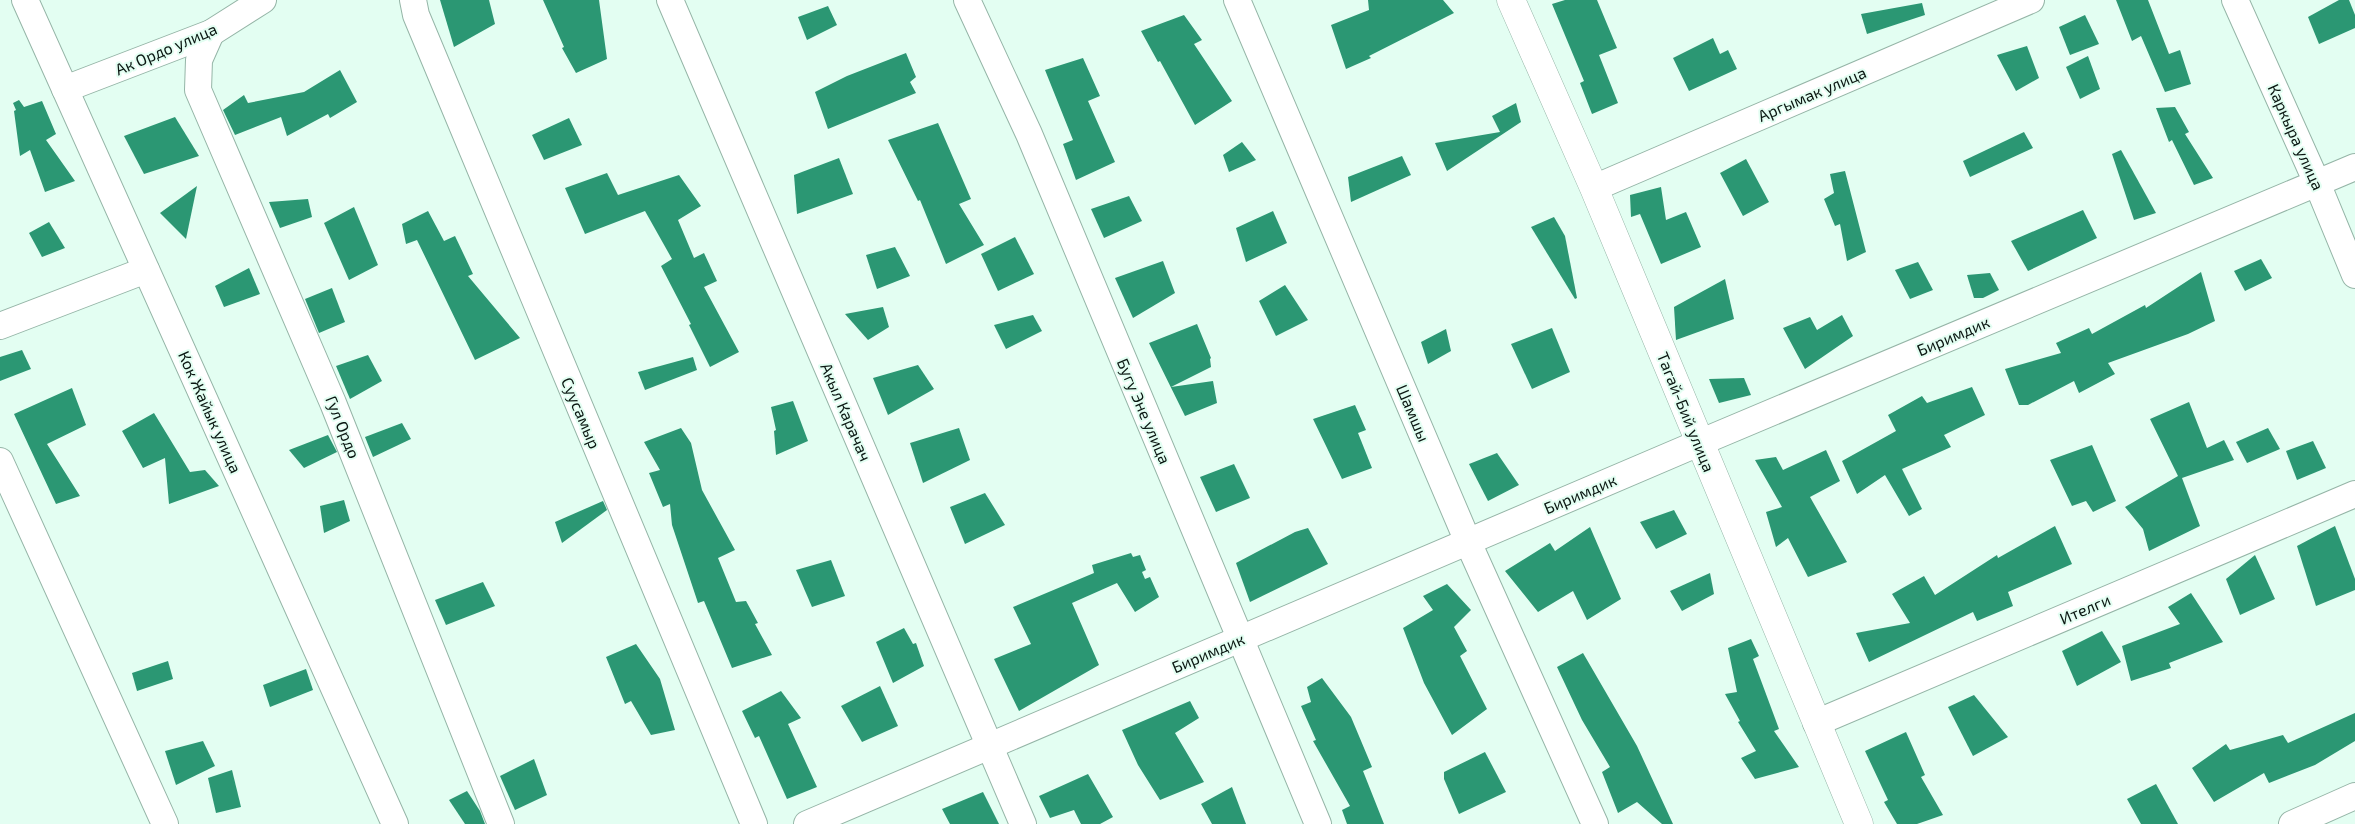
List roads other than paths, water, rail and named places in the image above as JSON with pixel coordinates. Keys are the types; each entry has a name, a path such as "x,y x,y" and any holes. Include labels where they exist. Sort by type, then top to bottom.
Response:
{"street":[{"name":"Кок Жайык улица","path":"25,0 394,824"},
{"name":"Ак Ордо улица","path":"65,89 211,33 263,0"},
{"name":"Суусамыр","path":"413,0 416,15 475,158 754,824"},
{"name":"Акыл Карачач","path":"670,0 1023,824"},
{"name":"Бугу Эне улица","path":"966,0 1029,134 1318,824"},
{"name":"Шамшы","path":"1237,0 1468,542 1595,824"},
{"name":"Тагай-Бий улица","path":"1511,0 1594,188 1859,824"},
{"name":"Аргымак улица","path":"1594,188 2031,0"},
{"name":"Каркыра улица","path":"2235,0 2317,183 2355,274"},
{"name":"Гул Ордо","path":"211,33 199,60 198,90 333,403 502,824"},
{"name":"Биримдик","path":"807,824 1699,443 2355,167"},
{"path":"0,326 146,270"},
{"path":"0,461 165,824"},
{"name":"Ителги","path":"1816,723 2355,494"},
{"path":"2292,824 2355,796"}]}
